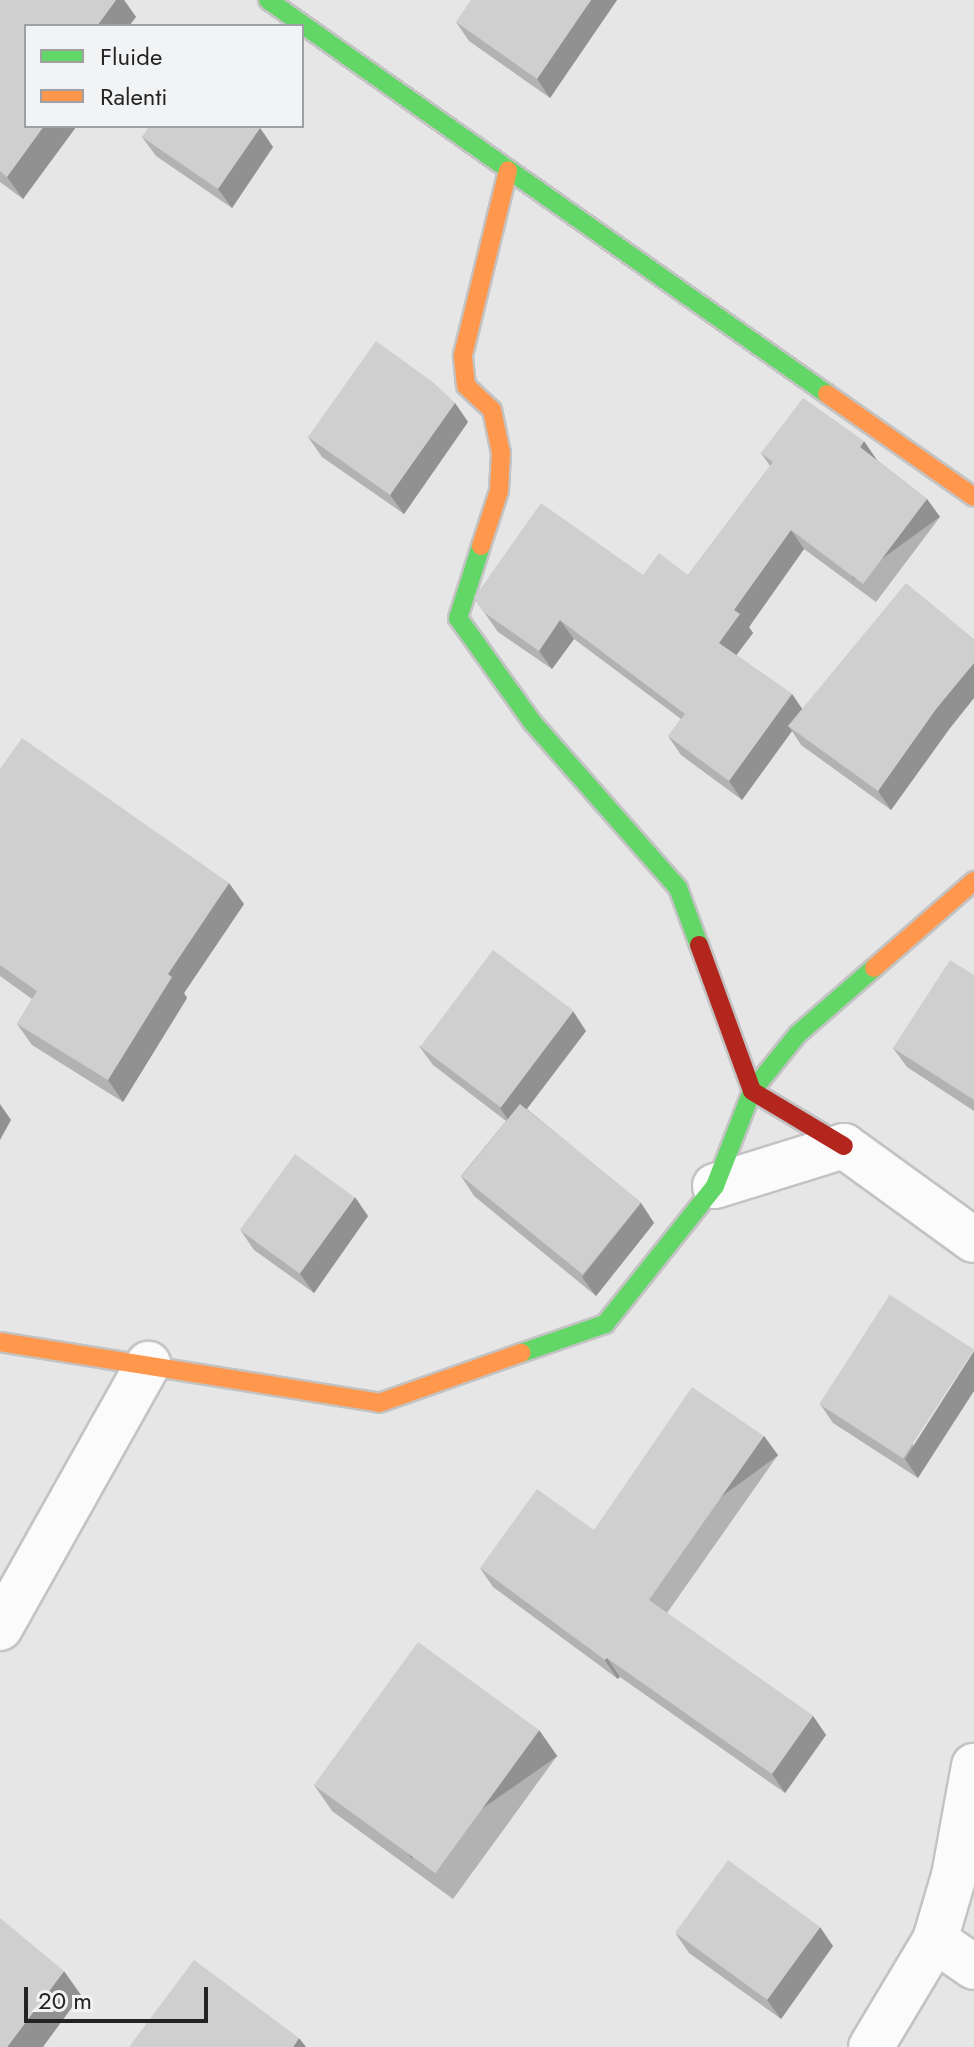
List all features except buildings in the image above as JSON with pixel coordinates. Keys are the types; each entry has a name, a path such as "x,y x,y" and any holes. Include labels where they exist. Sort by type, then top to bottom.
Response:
{"street":[{"path":"268,0 302,24"},
{"path":"304,26 974,497"},
{"path":"508,170 463,355 466,386 492,410 501,453 499,491 458,618 533,723 678,888 752,1091 844,1146 974,1240"},
{"path":"0,1342 379,1403 605,1324 715,1186 752,1091 798,1034 974,881"},
{"path":"715,1186 844,1146"},
{"path":"0,1628 148,1364"},
{"path":"871,2047 935,1940 954,1876 974,1766"},
{"path":"935,1940 974,1967"}],"traffic: fast":[{"path":"268,0 302,24"},
{"path":"304,25 827,394"},
{"path":"481,546 458,618 533,723 678,888 699,945"},
{"path":"521,1353 605,1324 715,1186 752,1091 798,1034 874,968"}],"traffic: slow":[{"path":"481,546 499,491 501,453 492,410 466,386 463,355 508,170"},
{"path":"827,394 974,497"},
{"path":"874,968 974,881"},
{"path":"0,1342 379,1403 521,1353"}],"traffic: jam":[{"path":"699,945 752,1091 844,1146"}]}
